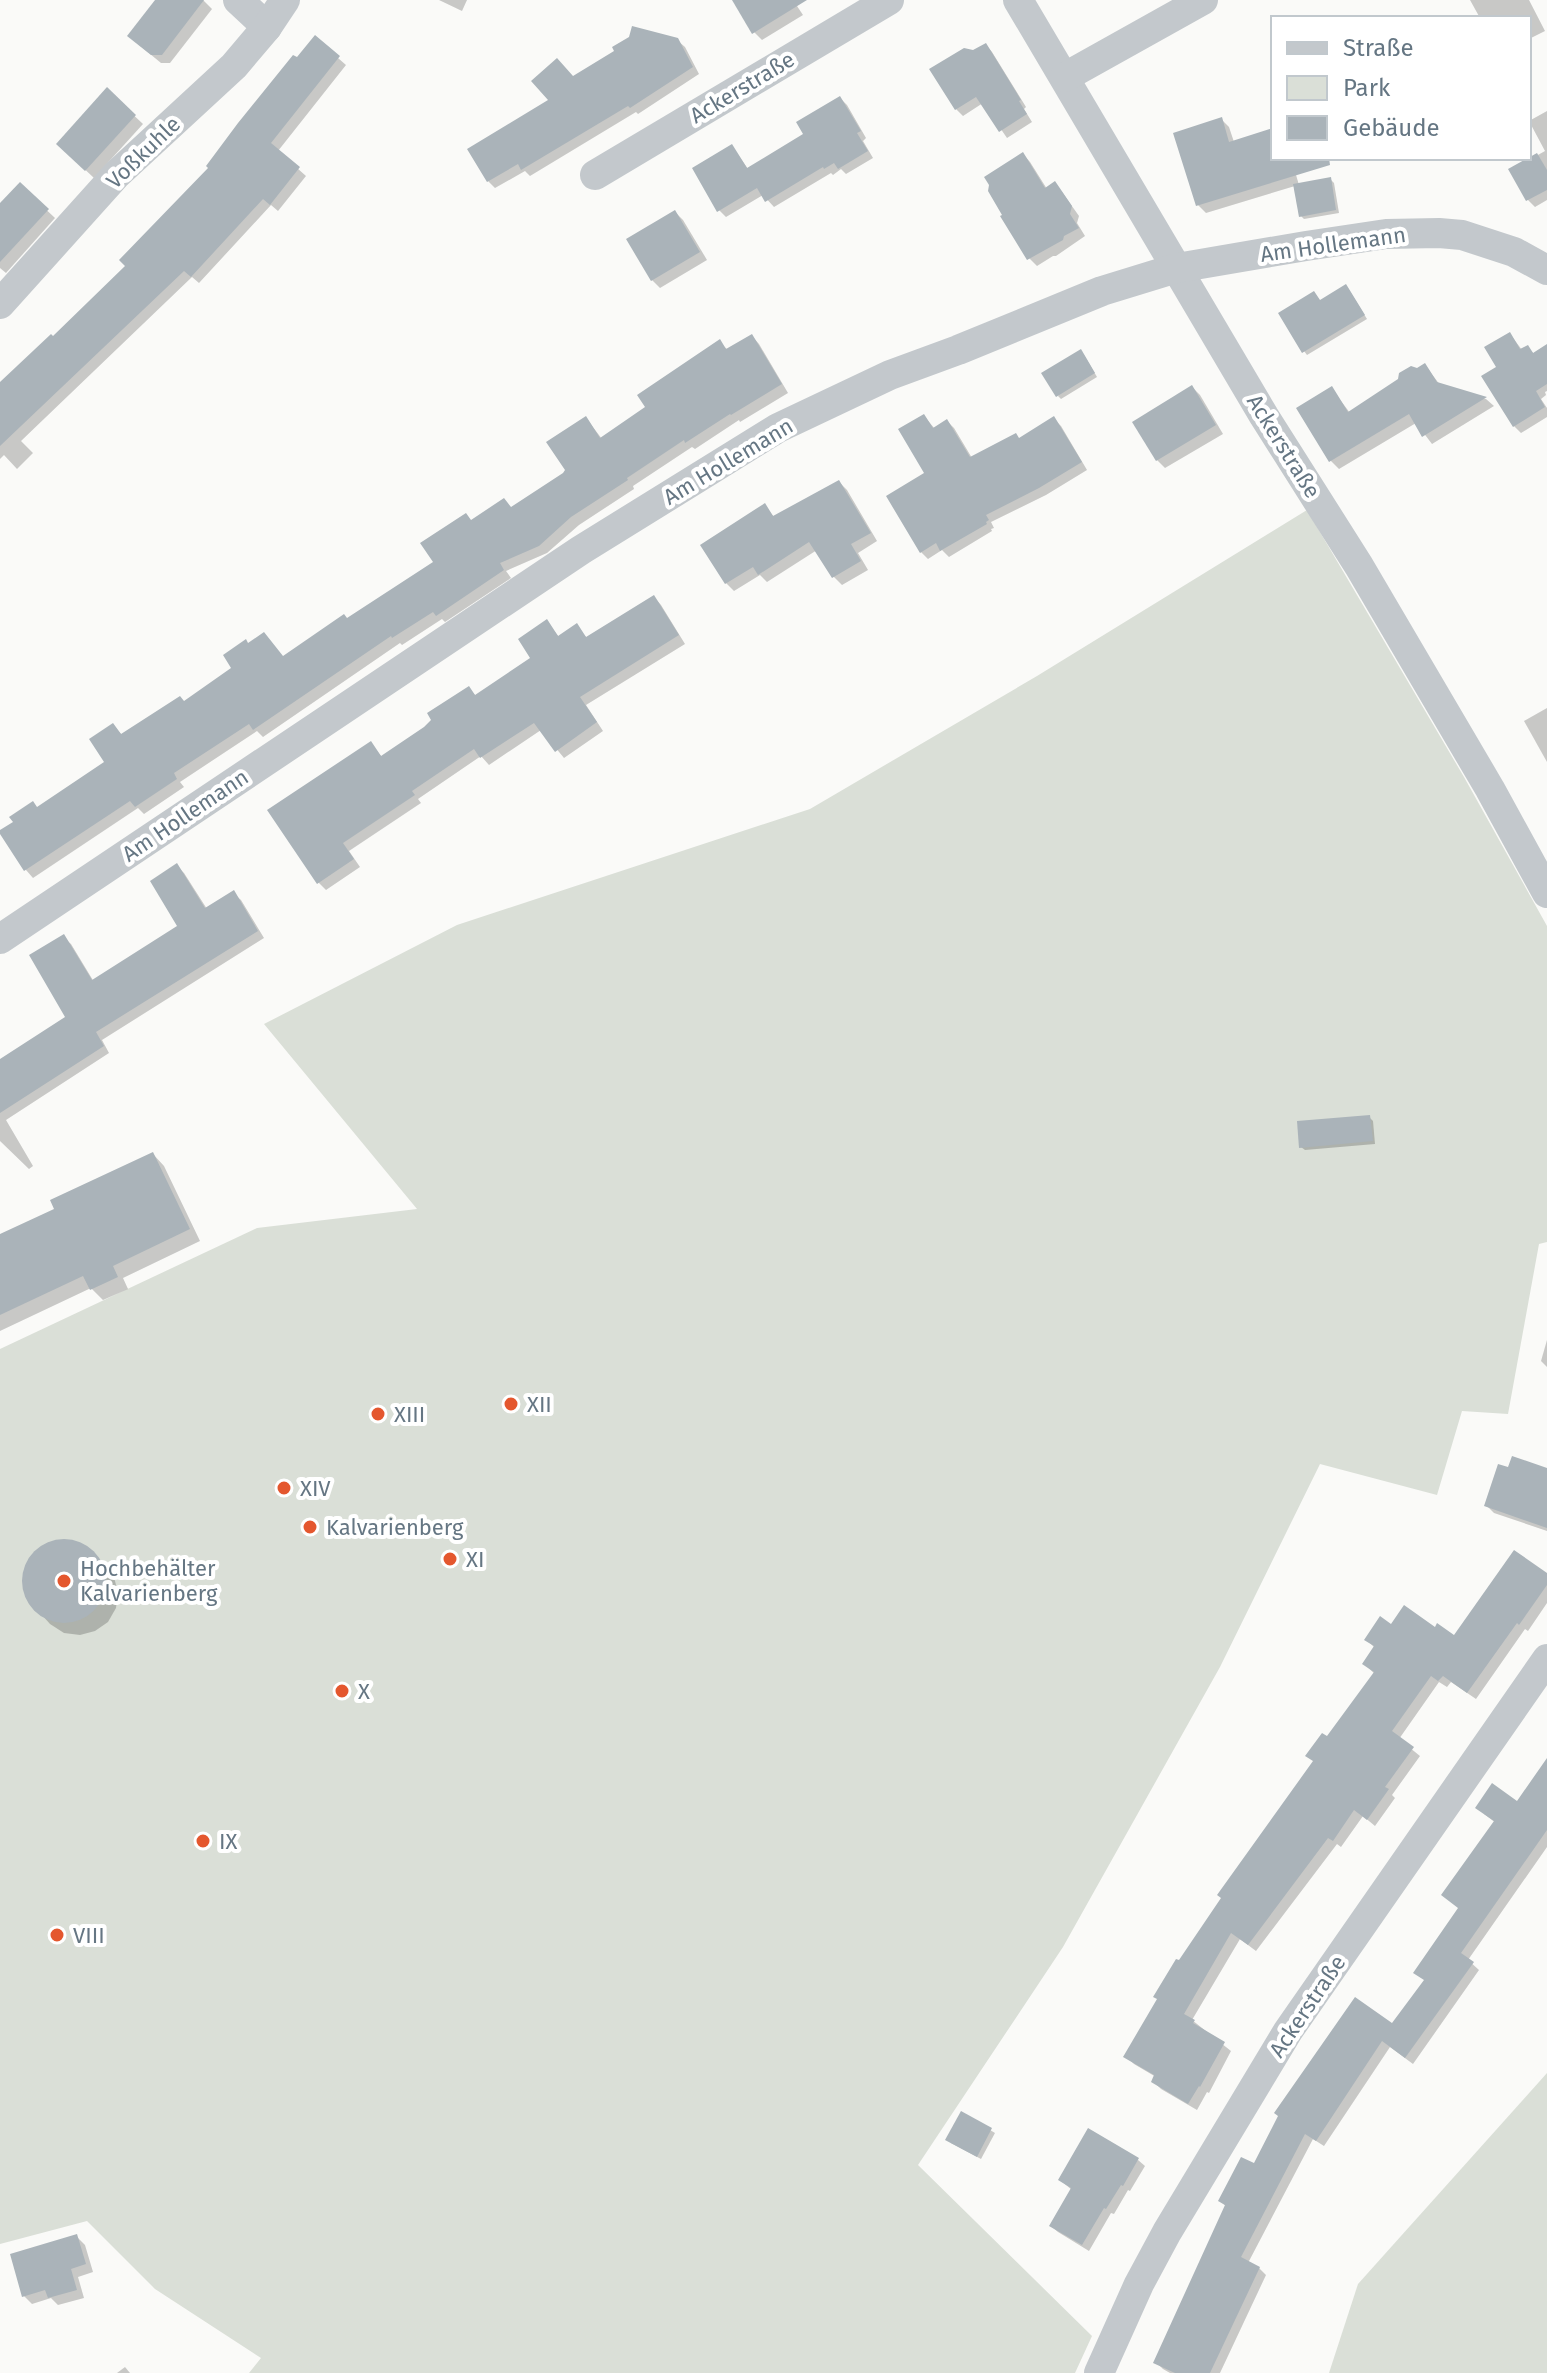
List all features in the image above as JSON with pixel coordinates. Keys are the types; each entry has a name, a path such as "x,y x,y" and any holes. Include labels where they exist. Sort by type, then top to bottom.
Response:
{"street":[{"path":"238,0 267,27"},
{"name":"Voßkuhle","path":"0,304 116,175 234,66 285,0"},
{"name":"Ackerstraße","path":"595,175 889,0"},
{"name":"Ackerstraße","path":"1018,0 1264,416 1367,579 1547,893"},
{"path":"1065,77 1203,0"},
{"name":"Am Hollemann","path":"0,939 581,550 778,428 890,375 1102,291 1177,268 1371,236 1413,233 1462,235 1514,252 1547,270"},
{"name":"Ackerstraße","path":"1099,2373 1139,2284 1167,2232 1288,2031 1547,1659"}],"green space":[{"path":"1307,510 1464,777 1547,926 1547,1242 1539,1244 1508,1414 1462,1411 1437,1495 1320,1464 1220,1667 1063,1947 918,2165 1092,2336 1075,2373 249,2373 261,2358 155,2289 87,2221 0,2244 0,1349 257,1228 417,1209 264,1024 457,925 810,809 1037,676"},
{"path":"1547,2073 1547,2373 1329,2373 1358,2284"}],"building":[{"path":"155,0 204,0 162,55 151,55 127,36"},
{"path":"732,0 807,0 752,34"},
{"path":"632,26 678,38 693,67 630,108 628,106 521,170 518,164 487,182 467,149 548,100 531,81 557,58 573,76 614,51 612,47 629,37"},
{"path":"315,35 340,56 271,143 300,167 270,205 263,199 191,277 184,271 0,446 0,382 125,266 119,260 208,168 206,166 238,123 293,55 297,57"},
{"path":"986,43 1027,114 999,132 976,97 955,110 929,69 964,48 973,50"},
{"path":"107,87 136,115 85,171 56,144"},
{"path":"840,96 861,131 857,133 868,151 838,169 834,163 823,167 765,202 757,188 717,212 692,168 732,144 747,168 803,134 796,122"},
{"path":"1222,117 1229,142 1271,129 1271,160 1329,160 1330,165 1196,206 1173,133"},
{"path":"1023,152 1045,188 1055,181 1072,206 1070,214 1079,228 1027,260 1000,216 984,177"},
{"path":"1537,153 1547,170 1547,190 1526,201 1508,169 1524,160 1531,160 1531,156"},
{"path":"1331,177 1336,210 1299,217 1293,184"},
{"path":"20,182 49,209 0,262 0,203"},
{"path":"675,210 700,252 651,281 626,239"},
{"path":"1346,284 1365,315 1302,353 1278,313 1314,291 1320,300"},
{"path":"1510,332 1520,349 1528,345 1533,353 1547,344 1547,384 1536,391 1545,407 1513,427 1481,376 1496,367 1484,347"},
{"path":"752,334 782,384 685,443 684,440 627,478 571,517 539,546 500,563 504,570 436,616 433,612 391,636 253,730 249,724 174,773 177,779 135,807 130,801 24,871 0,830 13,822 9,817 33,801 37,807 104,762 89,739 113,723 121,734 180,696 184,701 231,668 223,655 246,639 248,643 264,632 283,656 344,614 347,618 433,562 420,543 466,513 471,520 504,498 511,507 563,473 565,470 546,442 586,416 600,438 645,407 637,395 720,339 726,349"},
{"path":"1081,349 1095,373 1056,397 1041,373"},
{"path":"1425,363 1437,382 1487,397 1422,437 1409,414 1329,462 1296,408 1332,386 1348,412 1398,379 1399,373"},
{"path":"1192,385 1216,425 1156,461 1132,422"},
{"path":"924,414 933,428 947,419 970,457 1016,433 1019,438 1054,416 1082,462 986,515 989,520 987,524 940,551 936,543 920,553 886,496 924,473 898,429"},
{"path":"839,480 871,533 851,544 861,561 832,578 809,542 758,575 753,567 725,584 700,545 765,503 773,516"},
{"path":"654,595 679,635 580,697 597,722 555,752 534,723 480,758 474,749 412,791 415,795 343,843 354,859 317,884 267,810 371,741 381,756 424,727 431,720 427,713 469,686 475,695 530,658 518,639 547,619 558,636 577,623 586,637"},
{"path":"177,863 205,908 234,890 258,931 96,1032 104,1046 0,1113 0,1059 65,1017 29,955 64,934 92,980 177,926 150,881"},
{"path":"1370,1115 1373,1141 1299,1148 1297,1121"},
{"path":"153,1152 190,1229 113,1266 118,1277 90,1290 83,1276 0,1315 0,1234 54,1209 50,1200"},
{"path":"1512,1456 1547,1468 1547,1528 1484,1506 1498,1464 1508,1467"},
{"name":"Hochbehälter Kalvarienberg","path":"64,1539 80,1542 94,1551 103,1565 106,1581 103,1597 94,1611 80,1620 64,1623 48,1620 34,1611 25,1597 22,1581 25,1565 34,1551 48,1542"},
{"path":"1514,1550 1547,1573 1547,1585 1467,1693 1443,1676 1438,1681 1431,1676 1392,1731 1414,1747 1385,1787 1389,1789 1367,1820 1354,1810 1333,1841 1328,1838 1248,1945 1231,1933 1184,2014 1225,2042 1188,2104 1151,2082 1154,2075 1123,2057 1176,1959 1179,1960 1221,1898 1217,1895 1313,1761 1305,1756 1322,1733 1327,1736 1374,1672 1362,1664 1374,1646 1364,1640 1380,1616 1391,1624 1404,1605 1435,1627 1437,1623 1454,1635"},
{"path":"1547,1758 1547,1830 1461,1953 1474,1962 1405,2058 1382,2041 1316,2141 1305,2134 1241,2257 1260,2267 1210,2373 1175,2373 1153,2363 1225,2205 1218,2201 1241,2157 1254,2163 1278,2116 1274,2113 1355,1997 1392,2023 1424,1980 1413,1973 1458,1908 1441,1895 1494,1821 1475,1808 1492,1783 1517,1801"},
{"path":"961,2111 992,2128 977,2157 945,2140"},
{"path":"1088,2128 1139,2158 1082,2245 1049,2226 1071,2188 1058,2180"},
{"path":"77,2234 86,2264 71,2269 77,2290 48,2298 45,2290 22,2297 10,2254"}],"place":[{"name":"XII","path":"511,1404"},
{"name":"XIII","path":"378,1414"},
{"name":"XIV","path":"284,1488"},
{"name":"Kalvarienberg","path":"310,1527"},
{"name":"XI","path":"450,1559"},
{"name":"Hochbehälter Kalvarienberg","path":"64,1581"},
{"name":"X","path":"342,1691"},
{"name":"IX","path":"203,1841"},
{"name":"VIII","path":"57,1935"}]}
